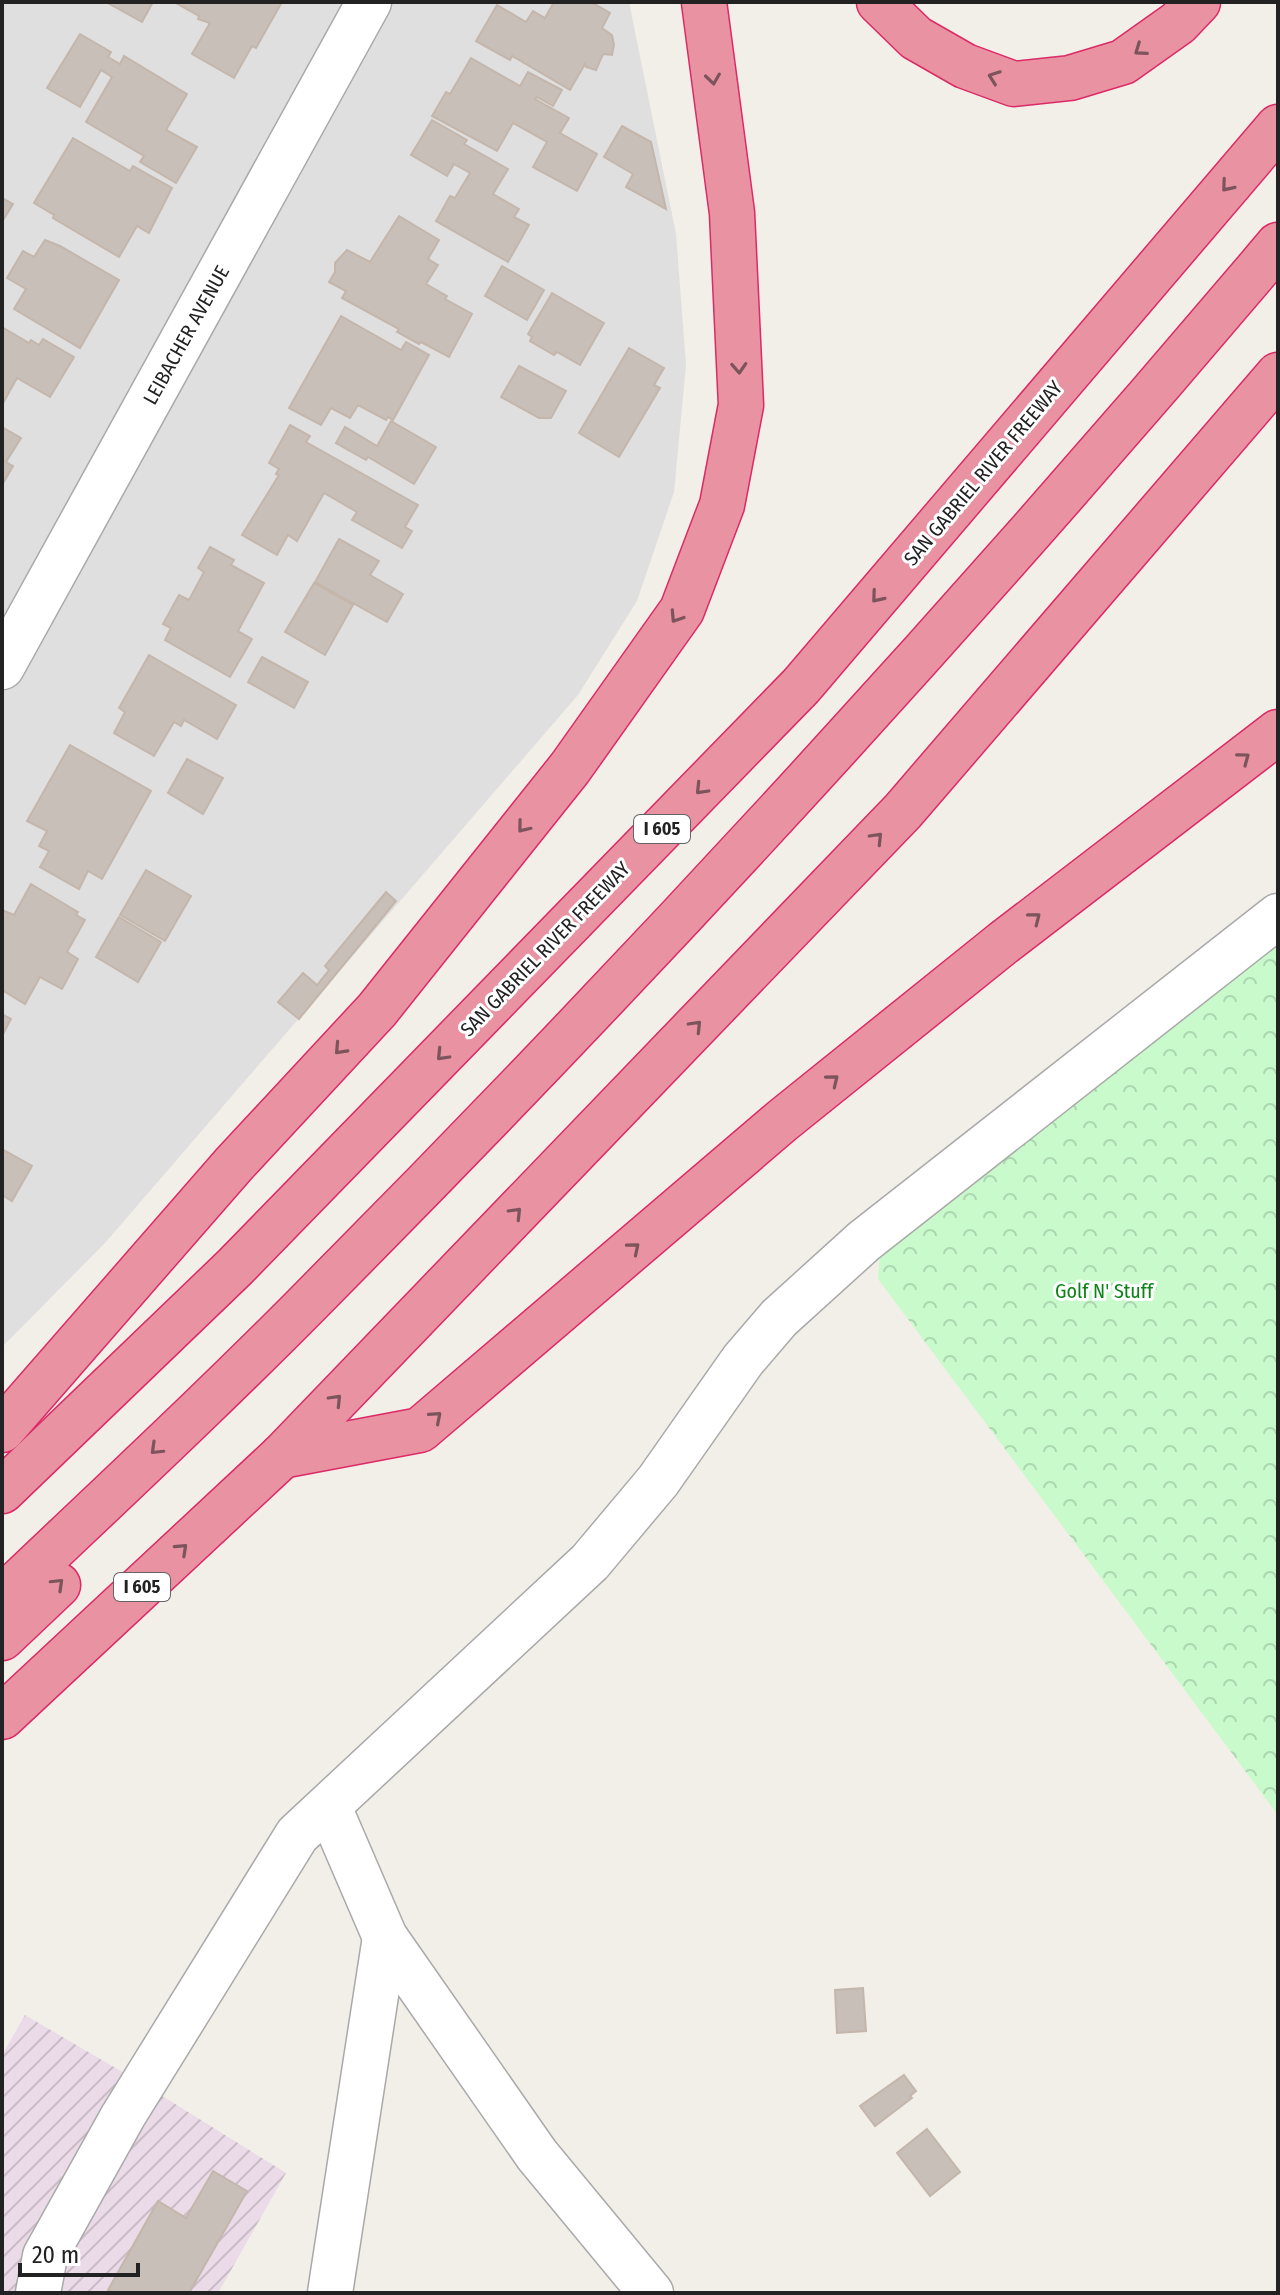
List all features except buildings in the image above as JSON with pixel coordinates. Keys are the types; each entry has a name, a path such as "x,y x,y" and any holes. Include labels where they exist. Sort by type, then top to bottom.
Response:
{"highway":[{"path":"2,1430 234,1164 377,1010 570,768 682,610 722,505 741,405 732,213 704,2"},
{"path":"879,2 916,38 965,66 1014,84 1070,78 1123,62 1178,23 1198,2"},
{"name":"SAN GABRIEL RIVER FREEWAY","path":"2,1491 235,1267 801,686 1278,127"},
{"path":"2,1598 321,1290 616,986 895,686 1278,245"},
{"path":"2,1638 335,1313 593,1048 856,765 1278,286"},
{"name":"I 605","path":"2,1717 282,1456 903,811 1278,375"},
{"path":"282,1456 420,1430 783,1120 1003,943 1278,732"}],"street":[{"name":"LEIBACHER AVENUE","path":"2,667 369,2"},
{"path":"38,2293 45,2256 123,2116 297,1835 590,1562 658,1481 743,1360 779,1318 864,1241 1278,916"},
{"path":"329,1807 385,1937 537,2155 651,2293"},
{"path":"330,2293 385,1937"}],"shaded area":[{"path":"2,2 629,2 676,234 686,365 674,492 637,601 578,695 105,1243 2,1347"},
{"path":"25,2015 286,2173 218,2293 2,2293 2,2055"}],"green space":[{"name":"Golf N' Stuff","path":"1278,924 1278,1815 878,1279 880,1252"}]}
